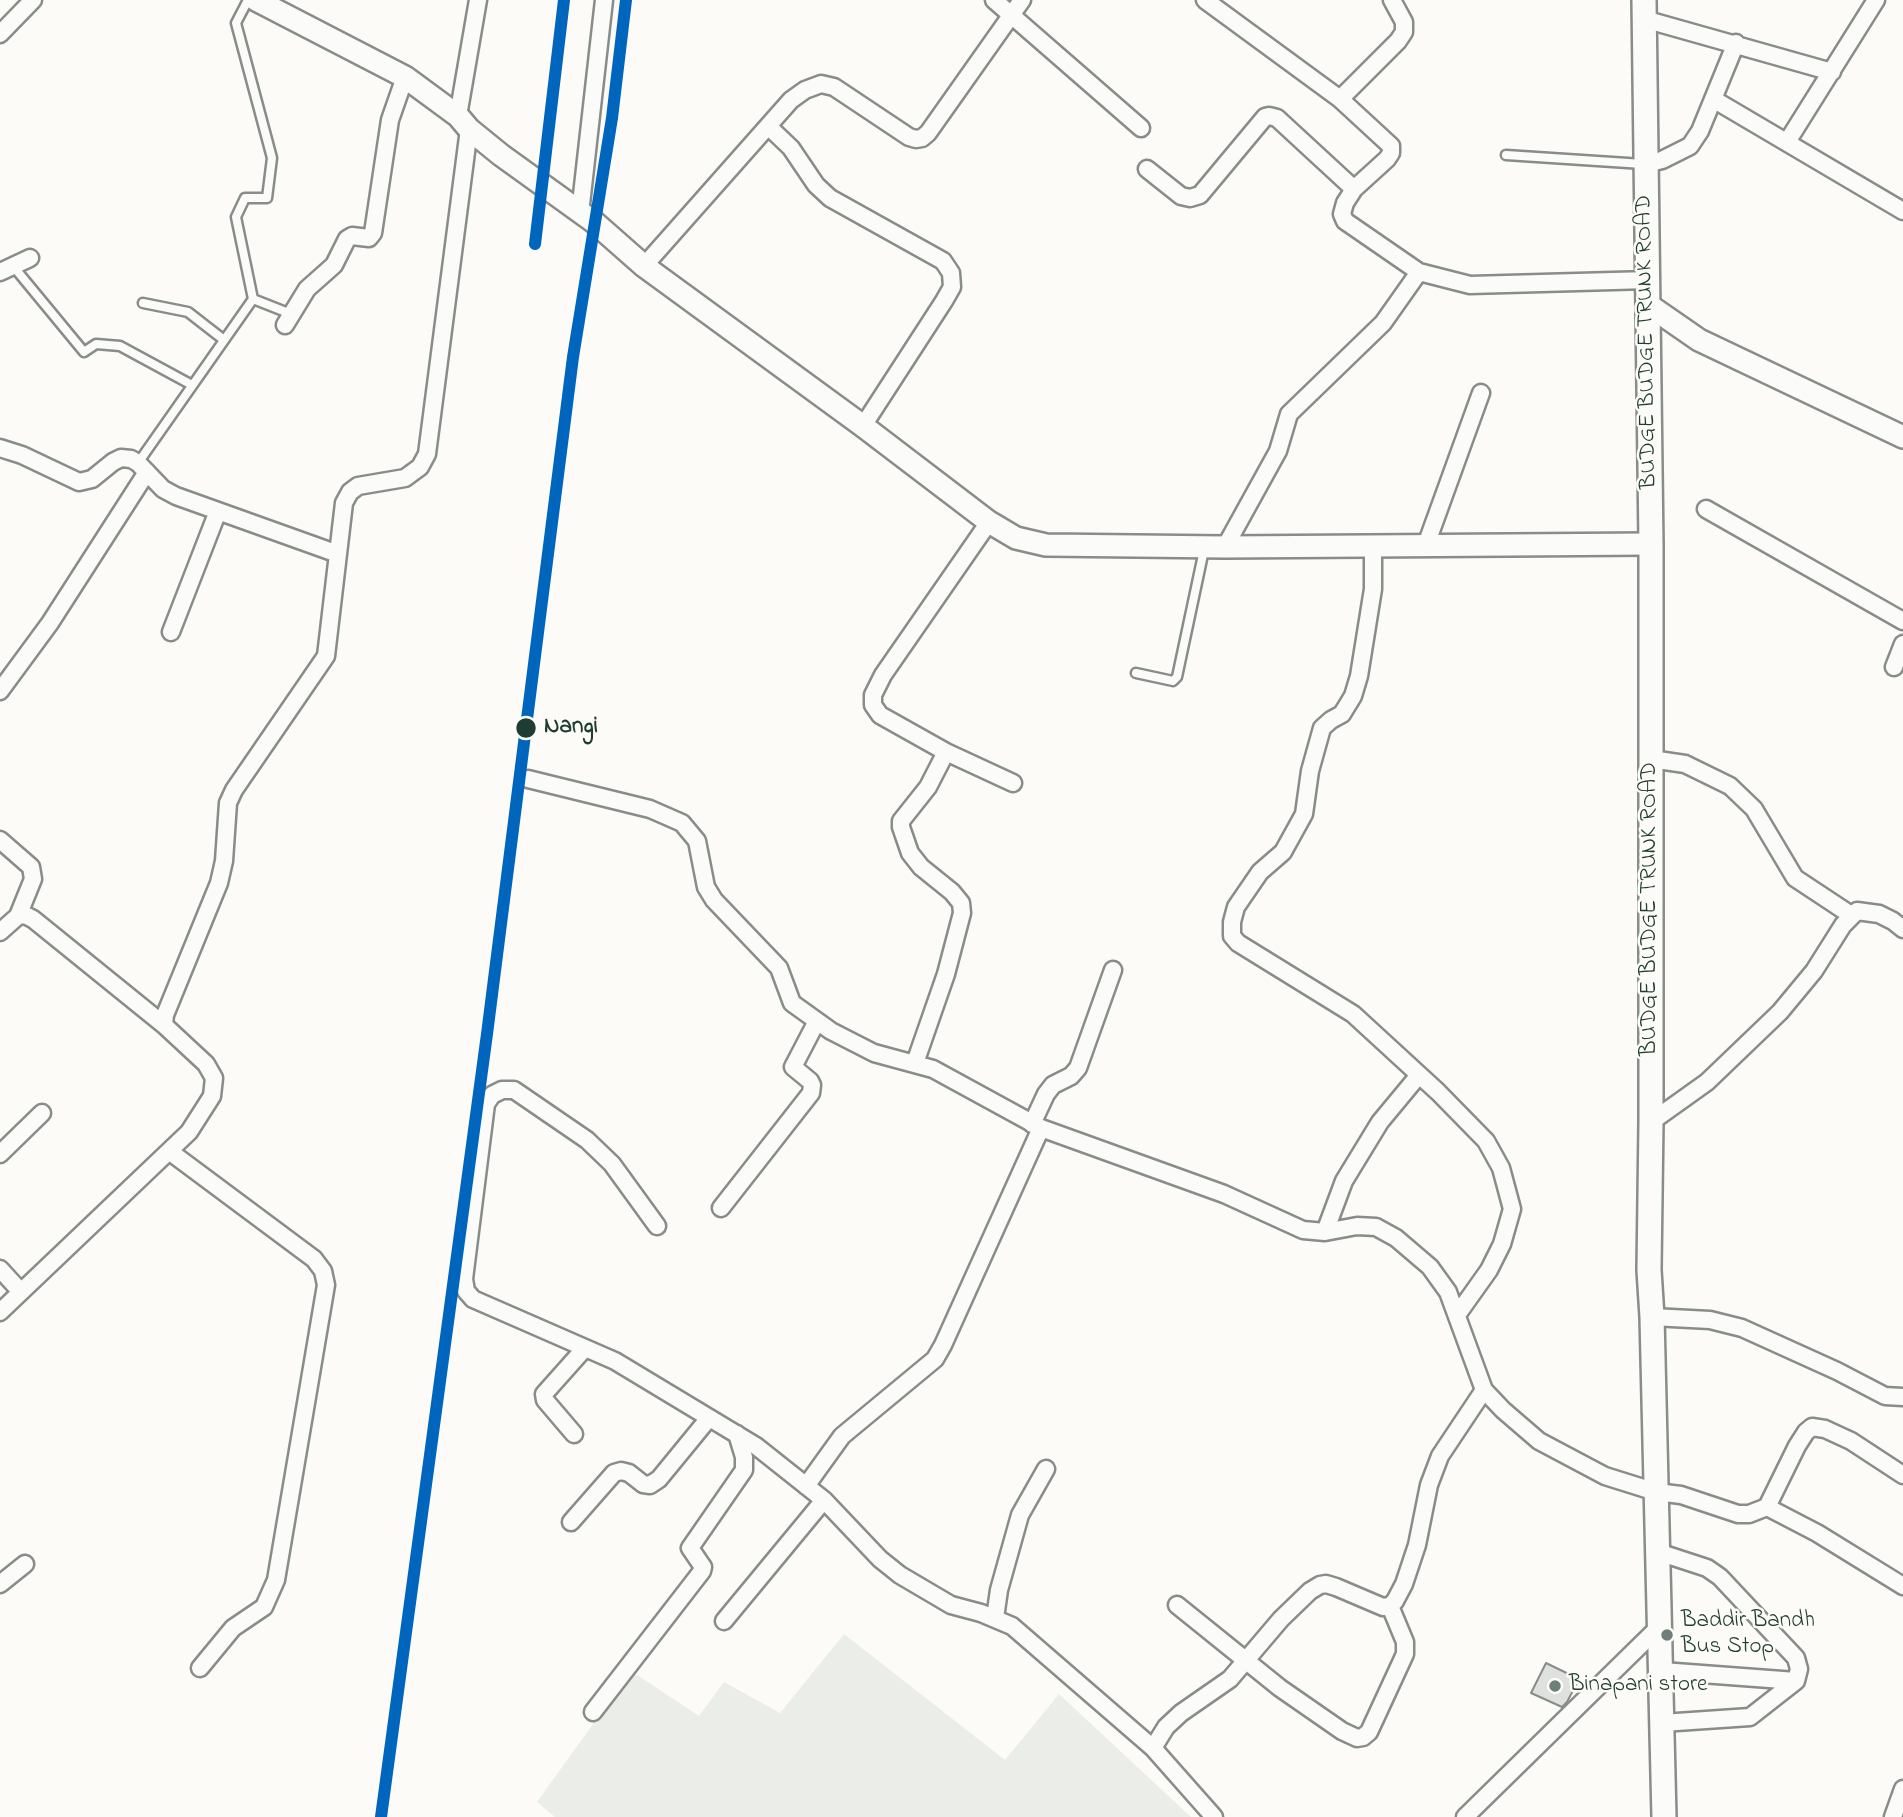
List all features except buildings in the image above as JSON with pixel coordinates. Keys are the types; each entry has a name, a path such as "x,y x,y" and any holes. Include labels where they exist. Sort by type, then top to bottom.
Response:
{"main road":[{"name":"BUDGE BUDGE TRUNK ROAD","path":"1644,10 1651,544 1649,1270 1661,1625 1664,1817"}],"street":[{"path":"0,34 33,0"},
{"path":"256,0 405,77 644,266 989,522 1016,537 1046,545 1214,547 1651,544"},
{"path":"164,1025 165,1015 219,883 224,861 228,803 234,790 326,656 344,503 350,492 358,486 405,478 420,467 427,454 478,0"},
{"path":"580,213 604,0"},
{"path":"994,0 1141,128"},
{"path":"644,266 768,125 791,100 805,90 821,84 834,88 909,137 922,138 1022,0"},
{"path":"1205,0 1340,99 1391,146 1387,159 1354,189 1342,214 1345,222 1419,272 1470,285 1649,280"},
{"path":"1340,99 1404,32 1404,22 1392,0"},
{"path":"1787,142 1876,0"},
{"path":"1644,10 1736,43 1832,72"},
{"path":"1646,164 1662,160 1690,146 1700,131 1736,43"},
{"path":"288,320 307,289 334,265 347,239 352,236 369,238 373,233 390,120 405,77"},
{"path":"1713,99 1903,211"},
{"path":"1147,169 1181,195 1189,198 1200,195 1265,117 1273,116 1354,189"},
{"path":"768,125 791,148 816,185 830,198 943,261 951,273 952,286 944,301 863,426"},
{"path":"6,269 30,258"},
{"path":"1214,547 1278,451 1289,414 1384,323 1419,272"},
{"path":"1647,304 1699,340 1903,438"},
{"path":"1426,545 1481,393"},
{"path":"0,448 22,455 79,482 92,479 113,461 121,458 143,468 163,489 338,554"},
{"path":"0,691 50,623 143,468"},
{"path":"1706,509 1903,621"},
{"path":"170,632 218,511"},
{"path":"989,522 883,675 873,695 873,705 880,715 947,752 1013,783"},
{"path":"1373,545 1373,589 1359,676 1353,696 1342,714 1322,728 1310,771 1304,814 1283,852 1260,872 1236,907 1232,936 1238,943 1353,1014 1486,1141 1501,1168 1512,1209 1502,1244 1489,1270 1457,1315"},
{"path":"1894,667 1903,644"},
{"path":"915,1063 946,974 962,913 961,904 952,892 921,867 911,853 901,821 928,787 947,752"},
{"path":"1651,758 1685,764 1730,786 1754,809 1795,878 1851,915"},
{"path":"528,779 650,809 682,823 697,841 706,887 714,900 779,968 792,1003 856,1046 933,1069 1037,1126 1224,1194 1303,1230 1325,1232 1357,1226 1376,1227 1396,1238 1430,1267 1448,1292 1484,1390 1539,1441 1605,1476 1738,1514 1749,1514 1767,1507 1797,1446 1805,1432 1812,1427 1852,1441 1903,1475"},
{"path":"0,840 31,867 33,880 18,916 0,932"},
{"path":"1651,1122 1707,1082 1780,1012 1826,956 1851,915 1866,910 1893,921 1903,929"},
{"path":"0,1312 189,1132 212,1096 214,1078 206,1064 164,1025 33,919 25,915 18,916"},
{"path":"806,1486 842,1436 935,1359 1037,1126 1046,1094 1053,1085 1071,1076 1078,1068 1113,970"},
{"path":"721,1208 811,1093 810,1081 793,1067 817,1021"},
{"path":"1325,1232 1344,1181 1380,1122 1419,1075"},
{"path":"657,1226 612,1164 587,1140 514,1090 502,1090 492,1095 486,1104 464,1279 466,1291 481,1303 615,1361 737,1434 824,1500 880,1559 900,1575 951,1605 1012,1626 1153,1748 1214,1817"},
{"path":"0,1154 41,1113"},
{"path":"169,1151 314,1259 323,1271 326,1285 276,1580 264,1607 233,1628 200,1668"},
{"path":"0,1269 21,1292"},
{"path":"1652,1317 1710,1320 1742,1328 1885,1396 1903,1397"},
{"path":"574,1434 545,1400 544,1394 585,1348"},
{"path":"1153,1748 1166,1727 1181,1713 1230,1679 1281,1619 1320,1585 1326,1584 1383,1606 1390,1606 1395,1601 1404,1584 1417,1545 1429,1485 1440,1455 1484,1390"},
{"path":"571,1522 614,1473 621,1471 643,1484 650,1485 659,1479 709,1418"},
{"path":"593,1712 702,1571 701,1563 690,1548 744,1470 744,1457 737,1434"},
{"path":"995,1618 999,1590 1020,1515 1046,1469"},
{"path":"724,1620 824,1500"},
{"path":"1767,1507 1817,1532 1903,1587"},
{"path":"1658,1552 1692,1563 1720,1577 1796,1658 1799,1669 1796,1681 1750,1717 1662,1723"},
{"path":"0,1584 25,1564"},
{"path":"1177,1605 1280,1688 1342,1731 1357,1738 1369,1732 1377,1718 1405,1654 1405,1642 1390,1606"},
{"path":"1465,1817 1661,1625"},
{"path":"1662,1671 1796,1681"},
{"path":"1893,1817 1903,1789"}],"lane":[{"path":"143,468 192,385 253,299 236,217 246,198 267,198 272,158 236,23 248,0"},
{"path":"1506,155 1646,164"},
{"path":"6,269 84,352 96,344 120,346 192,385"},
{"path":"253,299 288,320"},
{"path":"143,303 188,312 224,340"},
{"path":"1136,673 1173,681 1177,677 1214,547"}],"shaded area":[{"path":"844,1634 1005,1760 1059,1694 1191,1817 555,1817 537,1802 631,1671 699,1716 724,1682 780,1713"}],"transit line":[{"path":"535,244 564,0"},
{"path":"381,1817 487,1034 573,357 612,118 626,0"}],"place":[{"name":"Nangi","path":"526,728"},
{"name":"Baddir Bandh Bus Stop","path":"1667,1635"},
{"name":"Binapani store","path":"1555,1686"}]}
